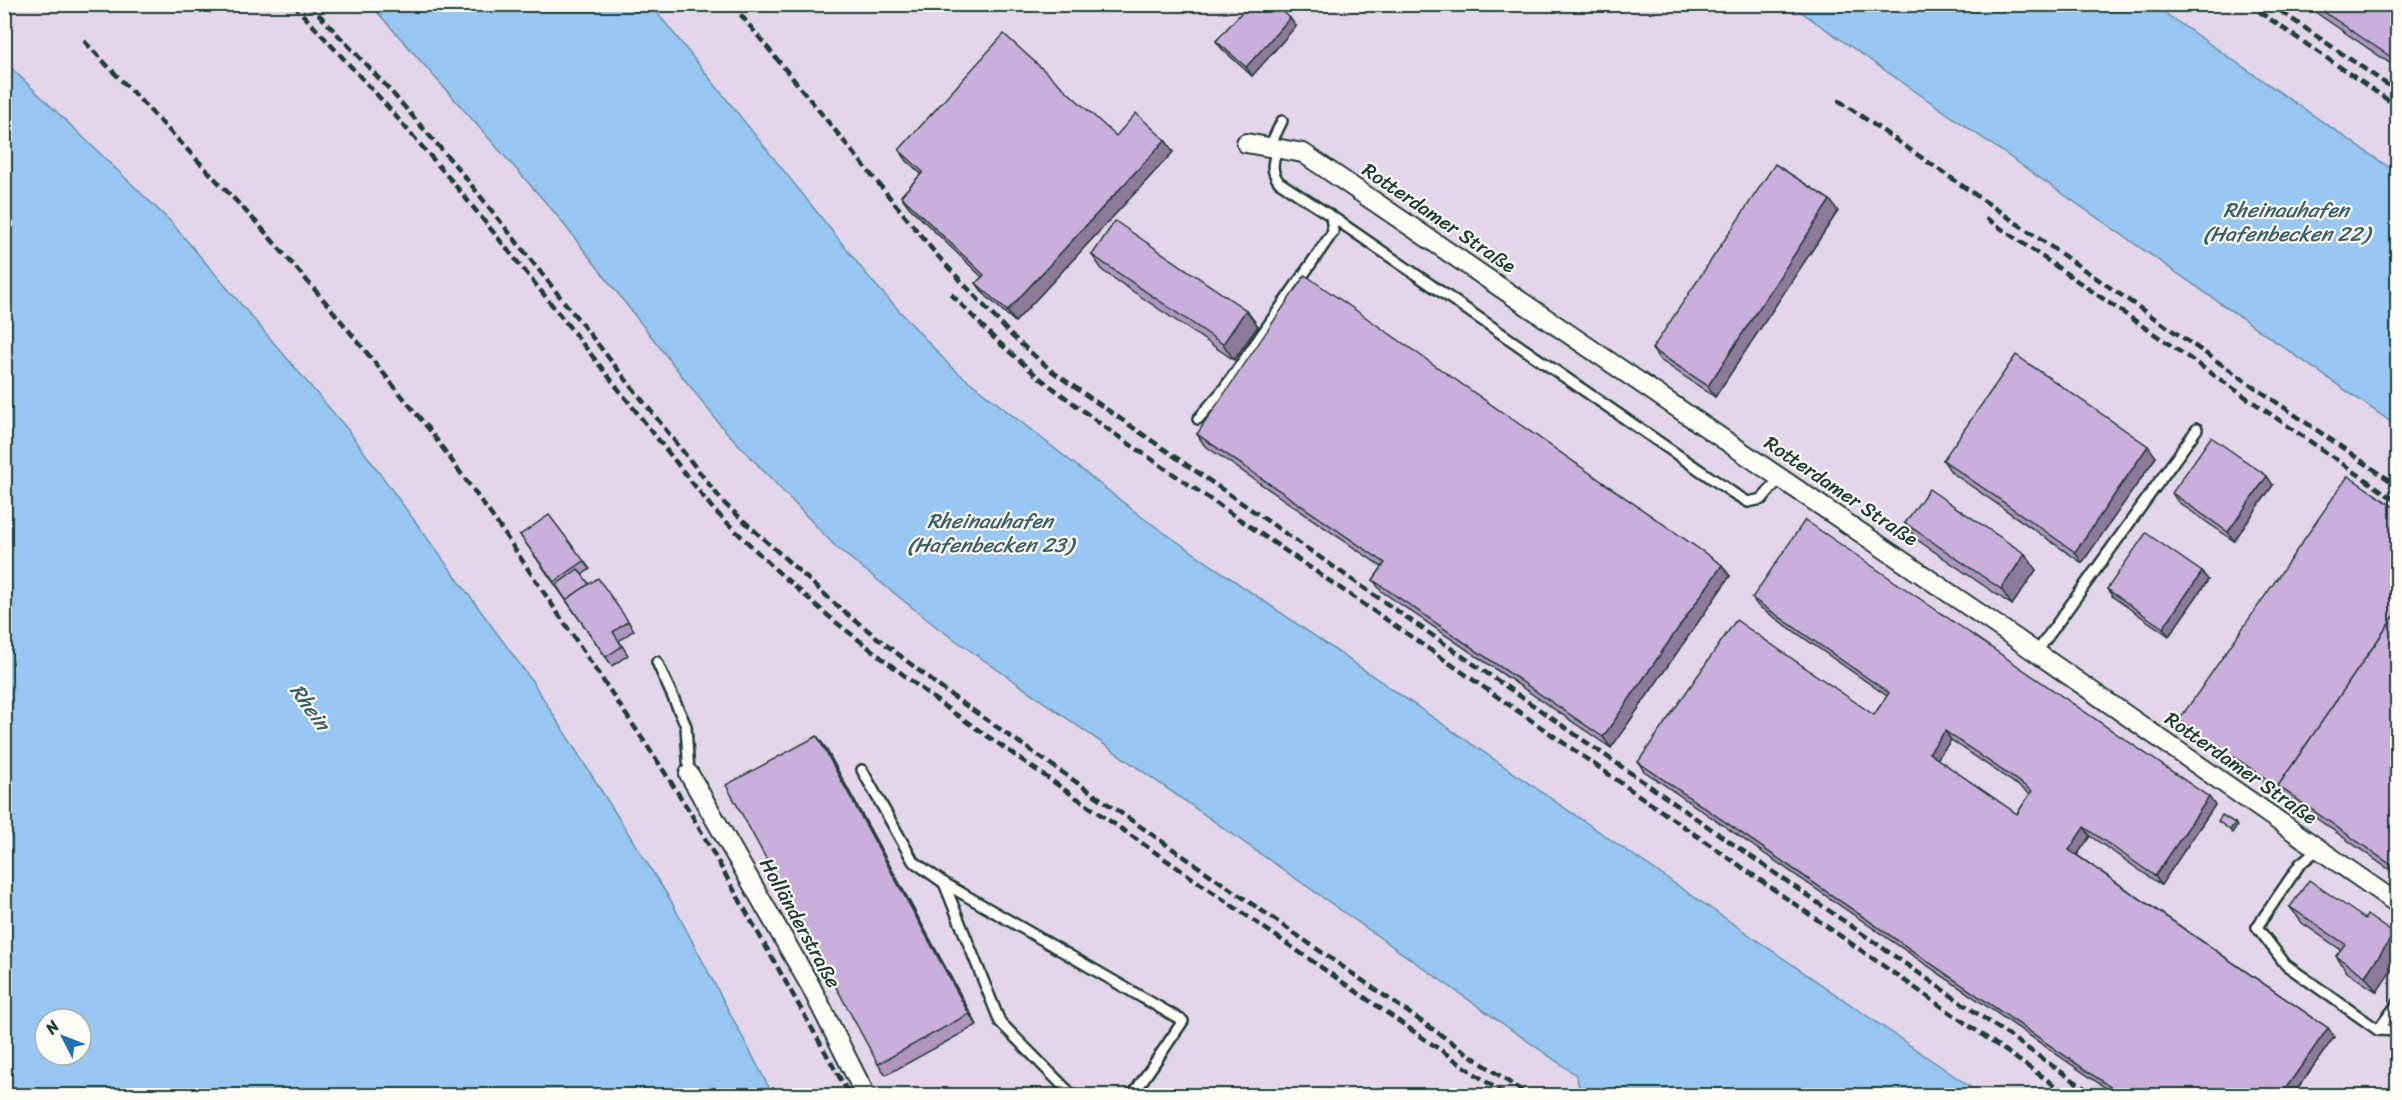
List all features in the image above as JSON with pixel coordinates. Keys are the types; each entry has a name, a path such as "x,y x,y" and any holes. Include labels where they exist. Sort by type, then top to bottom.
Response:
{"street":[{"name":"Rotterdamer Straße","path":"1246,142 1303,153 1781,477 2397,904"},
{"name":"Holländerstraße","path":"689,774 810,985 866,1095"}],"lane":[{"path":"1282,121 1273,148 1272,166 1279,182 1748,502 1762,500 1781,477"},
{"path":"1198,418 1223,390 1316,259 1333,232 1331,216"},
{"path":"2036,653 2197,429"},
{"path":"657,662 686,726 689,774"},
{"path":"862,770 913,861 944,883 1183,1021 1132,1095"},
{"path":"2318,849 2300,864 2257,927 2286,965 2378,1030 2397,1031"},
{"path":"944,883 1000,1022 1073,1095"},
{"path":"2378,1030 2397,1003"}],"shaded area":[{"path":"4,5 371,5 555,213 721,426 836,547 938,628 1576,1075 1581,1095 773,1095 671,901 532,681 348,430 170,221 5,61"},
{"path":"651,5 1791,5 2397,426 2397,1095 1982,1095 1143,518 951,367 872,281"},
{"path":"2153,5 2397,5 2397,173 2235,62"}],"water":[{"name":"Rheinauhafen (Hafenbecken 23)","path":"371,5 651,5 872,281 951,367 1143,518 1982,1095 1581,1095 1576,1075 938,628 836,547 721,426 555,213"},
{"name":"Rheinauhafen (Hafenbecken 22)","path":"1791,5 2153,5 2397,173 2397,426"},
{"name":"Rhein","path":"4,61 170,221 348,430 532,681 671,901 773,1095 5,1095"}],"building":[{"path":"1249,4 1275,4 1290,18 1246,67 1216,41"},
{"path":"2312,4 2397,4 2397,53 2394,59"},
{"path":"1004,34 1116,136 1136,113 1165,140 1007,311 976,283 984,275 901,196 923,172 899,150"},
{"path":"1775,164 1830,200 1708,386 1652,349"},
{"path":"1115,221 1246,310 1223,344 1092,255"},
{"path":"1305,275 1722,565 1603,737 1373,580 1385,563 1197,434"},
{"path":"2016,355 2148,446 2075,552 1943,460"},
{"path":"2211,437 2267,476 2228,532 2172,493"},
{"path":"2348,476 2397,509 2397,612 2278,786 2280,788 2179,720"},
{"path":"1929,489 2025,554 2001,589 1905,523"},
{"path":"549,515 584,561 554,582 520,535"},
{"path":"1805,520 2209,797 2155,876 2084,827 2069,850 2328,1028 2281,1095 2122,1095 1638,762 1736,620 1874,715 1889,693 1752,598","holes":["1945,731 2032,791 2017,814 1929,753"]},
{"path":"2146,533 2202,572 2163,628 2107,589"},
{"path":"578,569 589,584 566,600 556,585"},
{"path":"598,578 628,621 613,632 622,646 606,657 566,600"},
{"path":"2397,612 2397,869 2278,786"},
{"path":"817,736 969,1014 878,1064 726,785"},
{"path":"2222,815 2235,823 2230,830 2218,821"},
{"path":"2309,880 2365,919 2367,915 2394,934 2365,976 2336,956 2345,944 2290,907"},
{"path":"2339,1088 2350,1095 2333,1095"}],"railway":[{"path":"293,4 380,98 451,180 713,509 776,570 833,620 941,704 1507,1096"},
{"path":"309,4 389,89 461,172 724,503 842,610 945,691 1529,1096"},
{"path":"732,4 936,254 1012,336 1053,372 2096,1096"},
{"path":"2248,4 2398,107"},
{"path":"2270,4 2398,92"},
{"path":"84,41 258,224 328,305 428,428 497,523 690,812 850,1096"},
{"path":"1838,100 2398,486"},
{"path":"1986,218 2398,502"},
{"path":"951,294 995,339 1037,376 1106,428 1416,640 2070,1096"}]}
